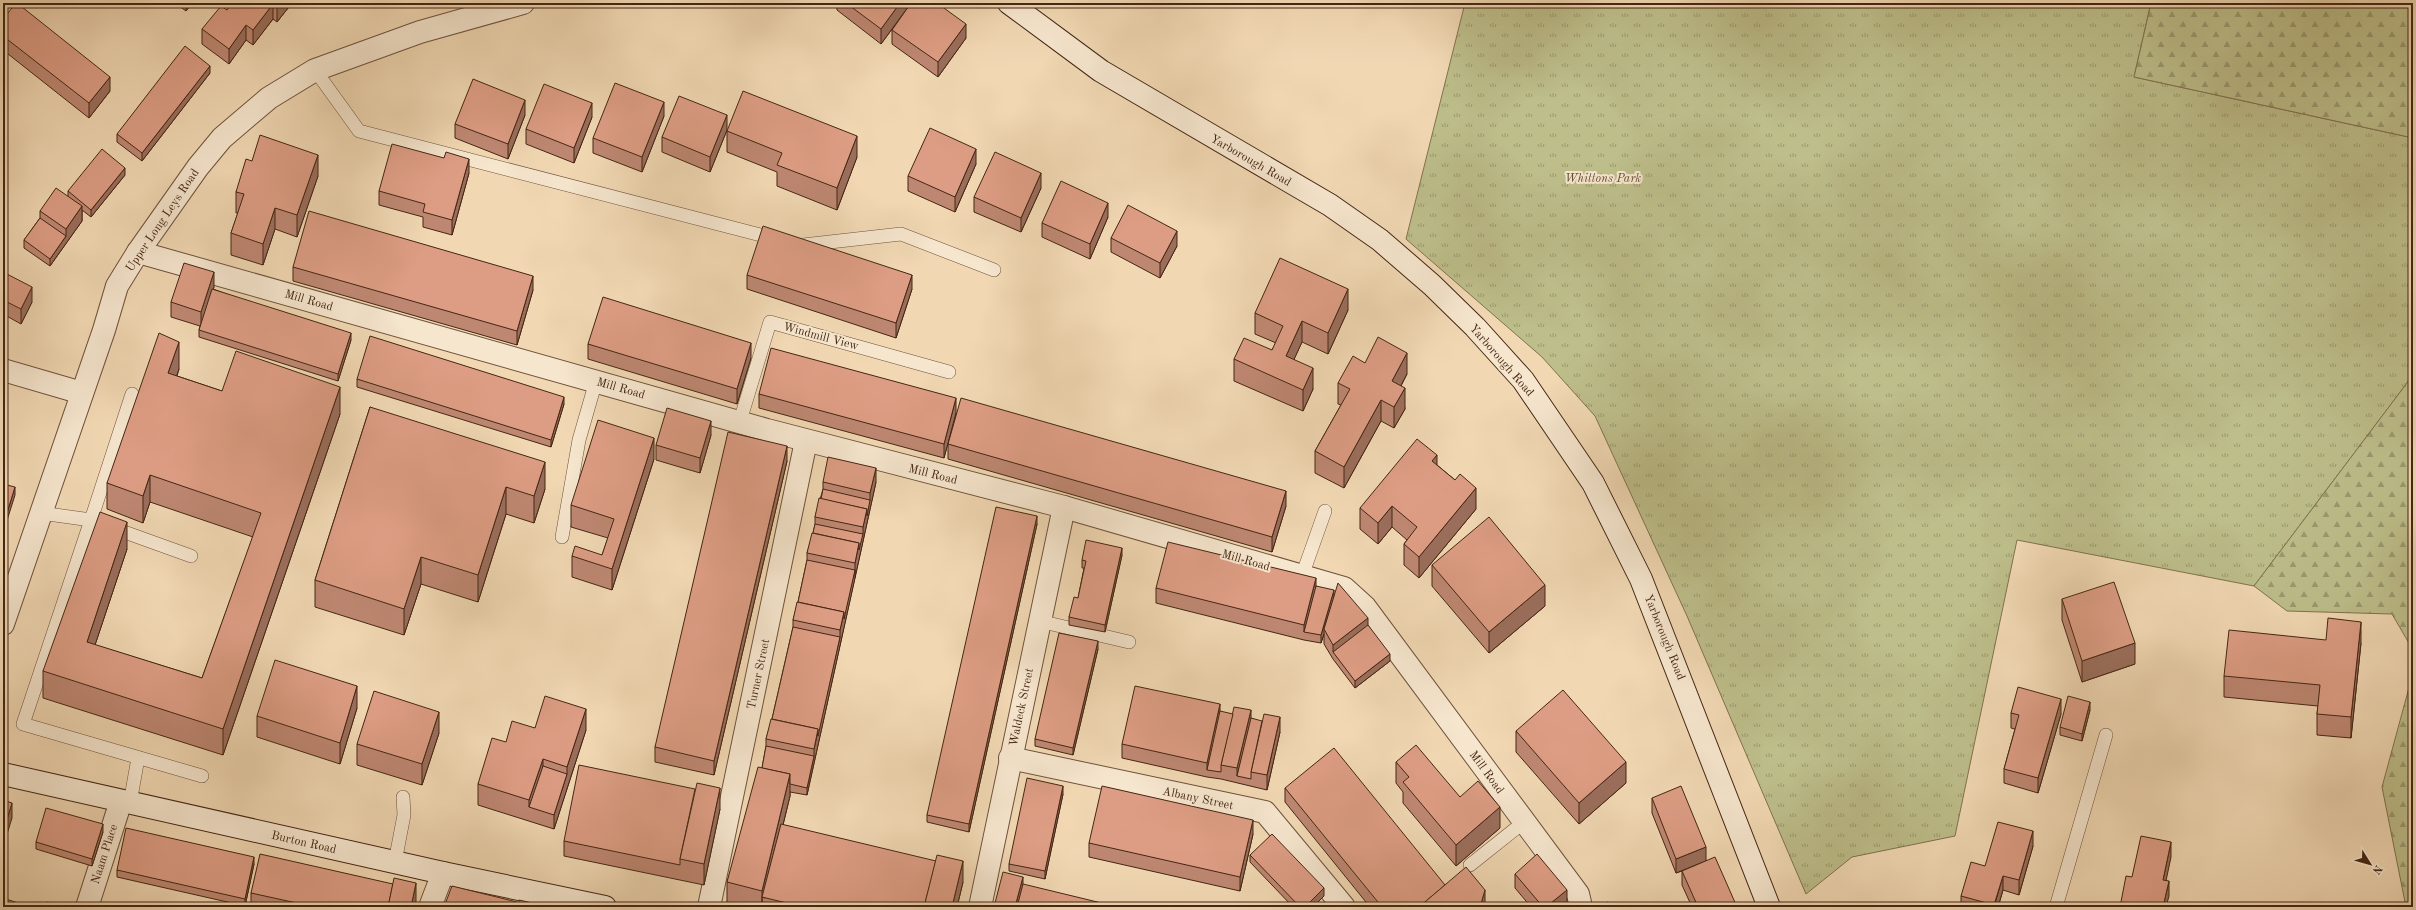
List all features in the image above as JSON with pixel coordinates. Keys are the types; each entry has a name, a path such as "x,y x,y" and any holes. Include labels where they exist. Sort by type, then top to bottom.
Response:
{"street":[{"name":"Upper Long Leys Road","path":"4,620 82,393 113,296 138,252 198,167 222,138 269,98 315,70 420,32 523,3"},
{"name":"Yarborough Road","path":"1009,3 1101,72 1330,205 1380,240 1432,285 1475,327 1523,380 1593,483 1642,578 1769,907"},
{"name":"Mill Road","path":"138,252 740,421 806,441 1064,506 1344,588 1365,606 1578,894 1581,907"},
{"path":"3,370 82,393"},
{"name":"Turner Street","path":"709,907 806,441"},
{"name":"Waldeck Street","path":"980,907 1038,621 1064,506"},
{"name":"Albany Street","path":"1010,758 1265,812 1344,907"},
{"name":"Burton Road","path":"3,774 443,873 605,907"},
{"name":"Naam Place","path":"86,907 126,802"},
{"path":"430,907 443,873"}],"lane":[{"path":"315,70 359,131 808,246 901,234 994,270"},
{"name":"Windmill View","path":"740,421 770,322 949,372"},
{"path":"562,537 578,440 596,381"},
{"path":"132,394 23,724 202,776"},
{"path":"1302,576 1325,511"},
{"path":"41,513 91,520 192,556"},
{"path":"1038,621 1129,642"},
{"path":"2056,907 2106,735"},
{"path":"126,802 138,758"},
{"path":"395,862 404,815 403,797"},
{"path":"1470,865 1524,822"}],"green space":[{"name":"Whittons Park","path":"1465,3 2151,3 2134,77 2413,138 2413,375 2254,586 2017,540 1955,836 1852,857 1806,894 1687,616 1595,416 1542,357 1406,239"},
{"path":"2151,3 2413,3 2413,138 2134,77"},
{"path":"2413,375 2413,650 2392,614 2287,611 2254,586"},
{"path":"2413,673 2413,907 2406,907 2382,787"}],"building":[{"path":"16,3 110,77 89,103 3,36 3,19"},
{"path":"232,3 281,3 277,8 273,4 253,30 246,25 229,49 202,29 221,6 227,10"},
{"path":"846,3 900,3 881,29"},
{"path":"911,3 937,3 966,24 938,62 892,30"},
{"path":"185,46 210,66 142,153 117,134"},
{"path":"473,79 525,100 508,144 455,124"},
{"path":"615,83 664,102 642,157 593,138"},
{"path":"544,84 592,103 574,148 526,129"},
{"path":"743,91 857,136 837,188 777,165 782,153 727,131"},
{"path":"679,96 727,115 710,157 662,137"},
{"path":"930,128 976,149 955,197 908,176"},
{"path":"260,135 318,155 297,215 275,208 263,244 231,233 244,194 236,192 246,159 252,161"},
{"path":"392,144 444,158 446,152 469,159 452,220 423,212 425,204 379,191"},
{"path":"102,149 125,168 91,210 68,191"},
{"path":"995,152 1041,173 1021,218 974,197"},
{"path":"1061,181 1108,203 1090,244 1042,223"},
{"path":"56,188 82,206 66,229 40,211"},
{"path":"1128,205 1177,231 1160,263 1111,238"},
{"path":"309,211 533,276 517,331 293,267"},
{"path":"40,218 66,236 50,259 24,240"},
{"path":"763,226 912,275 896,323 747,275"},
{"path":"1280,258 1348,289 1328,333 1302,321 1286,356 1313,368 1303,390 1234,359 1244,338 1272,350 1283,326 1255,313"},
{"path":"184,263 214,272 201,312 171,302"},
{"path":"3,272 32,287 21,309 3,300"},
{"path":"212,289 351,333 338,374 199,330"},
{"path":"603,297 751,343 737,389 588,344"},
{"path":"159,333 179,342 168,373 222,391 236,351 340,387 223,729 43,671 100,512 127,522 87,642 202,678 261,513 150,475 143,496 107,483"},
{"path":"370,336 564,397 551,440 357,379"},
{"path":"1378,337 1407,353 1392,381 1405,388 1394,407 1381,400 1344,467 1315,451 1350,389 1338,383 1353,356 1365,363"},
{"path":"771,348 956,398 944,444 759,394"},
{"path":"961,398 1286,491 1272,537 948,444"},
{"path":"370,407 545,462 534,496 506,487 478,575 421,557 404,609 315,580"},
{"path":"667,408 711,421 700,458 656,445"},
{"path":"598,420 654,438 612,569 572,556 575,546 602,555 614,519 571,505"},
{"path":"728,432 787,446 714,761 655,747"},
{"path":"1417,439 1437,455 1432,461 1455,480 1460,474 1476,488 1419,557 1404,544 1417,527 1392,506 1378,523 1360,508"},
{"path":"828,457 876,468 870,493 823,482"},
{"path":"3,484 15,487 3,526"},
{"path":"823,489 870,500 867,516 867,509 821,499"},
{"path":"819,498 867,509 863,527 815,517"},
{"path":"996,507 1037,516 969,824 927,815"},
{"path":"1489,517 1545,585 1489,632 1432,565"},
{"path":"815,524 863,534 859,550 859,543 813,533"},
{"path":"812,533 859,543 855,563 807,553"},
{"path":"1086,540 1122,548 1105,625 1069,617 1074,597 1078,598 1086,561 1082,560"},
{"path":"1168,542 1316,578 1304,625 1156,588"},
{"path":"807,560 855,570 844,619 844,612 798,602"},
{"path":"2114,582 2135,643 2082,661 2062,599"},
{"path":"1338,583 1368,618 1333,645 1324,629"},
{"path":"1316,586 1334,590 1321,635 1304,632"},
{"path":"797,602 844,612 840,630 793,620"},
{"path":"2328,618 2361,622 2351,717 2317,714 2320,685 2224,676 2229,630 2326,640"},
{"path":"1368,625 1390,654 1355,681 1333,652"},
{"path":"793,627 840,637 818,736 818,729 772,719"},
{"path":"1059,633 1098,641 1073,748 1035,739"},
{"path":"275,660 357,686 340,743 257,716"},
{"path":"1135,686 1220,704 1207,763 1122,744"},
{"path":"2018,687 2061,699 2038,778 2004,769 2019,715 2011,713"},
{"path":"1563,690 1626,762 1579,803 1516,731"},
{"path":"374,691 439,712 422,764 357,744"},
{"path":"545,696 586,709 567,767 543,759 529,800 478,784 492,738 506,742 512,721 535,728"},
{"path":"2068,696 2090,702 2082,734 2060,727"},
{"path":"1234,707 1251,710 1237,768 1221,765"},
{"path":"1220,711 1233,714 1221,765 1221,772 1207,770"},
{"path":"1264,714 1280,717 1267,775 1251,772"},
{"path":"1251,718 1262,721 1251,772 1251,779 1237,776"},
{"path":"771,719 818,729 814,749 766,739"},
{"path":"1416,745 1460,797 1478,781 1500,807 1456,845 1403,782 1409,777 1396,762"},
{"path":"766,746 814,756 807,788 790,784 790,774 762,768"},
{"path":"1334,748 1445,885 1419,907 1382,907 1285,788"},
{"path":"579,765 695,789 680,865 564,841"},
{"path":"543,766 567,774 554,815 529,807"},
{"path":"758,767 790,774 762,891 727,882"},
{"path":"1027,778 1063,786 1045,871 1009,864"},
{"path":"697,783 720,788 704,864 680,859"},
{"path":"1102,786 1253,820 1240,877 1089,843"},
{"path":"1681,786 1706,847 1676,859 1652,798"},
{"path":"3,800 12,803 3,832"},
{"path":"46,808 103,824 92,859 36,842"},
{"path":"1998,822 2033,831 2019,880 2003,876 1994,905 1961,896 1971,862 1985,866"},
{"path":"781,824 936,861 924,907 803,907 762,897"},
{"path":"126,828 254,857 245,899 117,870"},
{"path":"1272,834 1324,888 1305,907 1300,907 1250,855"},
{"path":"2141,836 2171,842 2163,880 2169,881 2163,907 2120,907 2126,876 2132,877"},
{"path":"260,854 393,884 388,907 315,907 251,893"},
{"path":"1537,854 1567,890 1546,907 1543,907 1515,874"},
{"path":"937,855 963,861 952,907 924,907"},
{"path":"1715,857 1737,907 1698,907 1682,871"},
{"path":"1466,867 1485,890 1480,907 1419,907"},
{"path":"1003,872 1023,877 1015,907 994,907"},
{"path":"394,878 416,883 411,907 388,907"},
{"path":"1023,884 1118,907 1017,907"},
{"path":"452,886 517,902 516,907 444,907"},
{"path":"3,898 30,907 3,907"},
{"path":"519,900 546,906 518,907"},
{"path":"47,902 65,907 46,907"},
{"path":"1607,902 1623,907 1606,907"}]}
